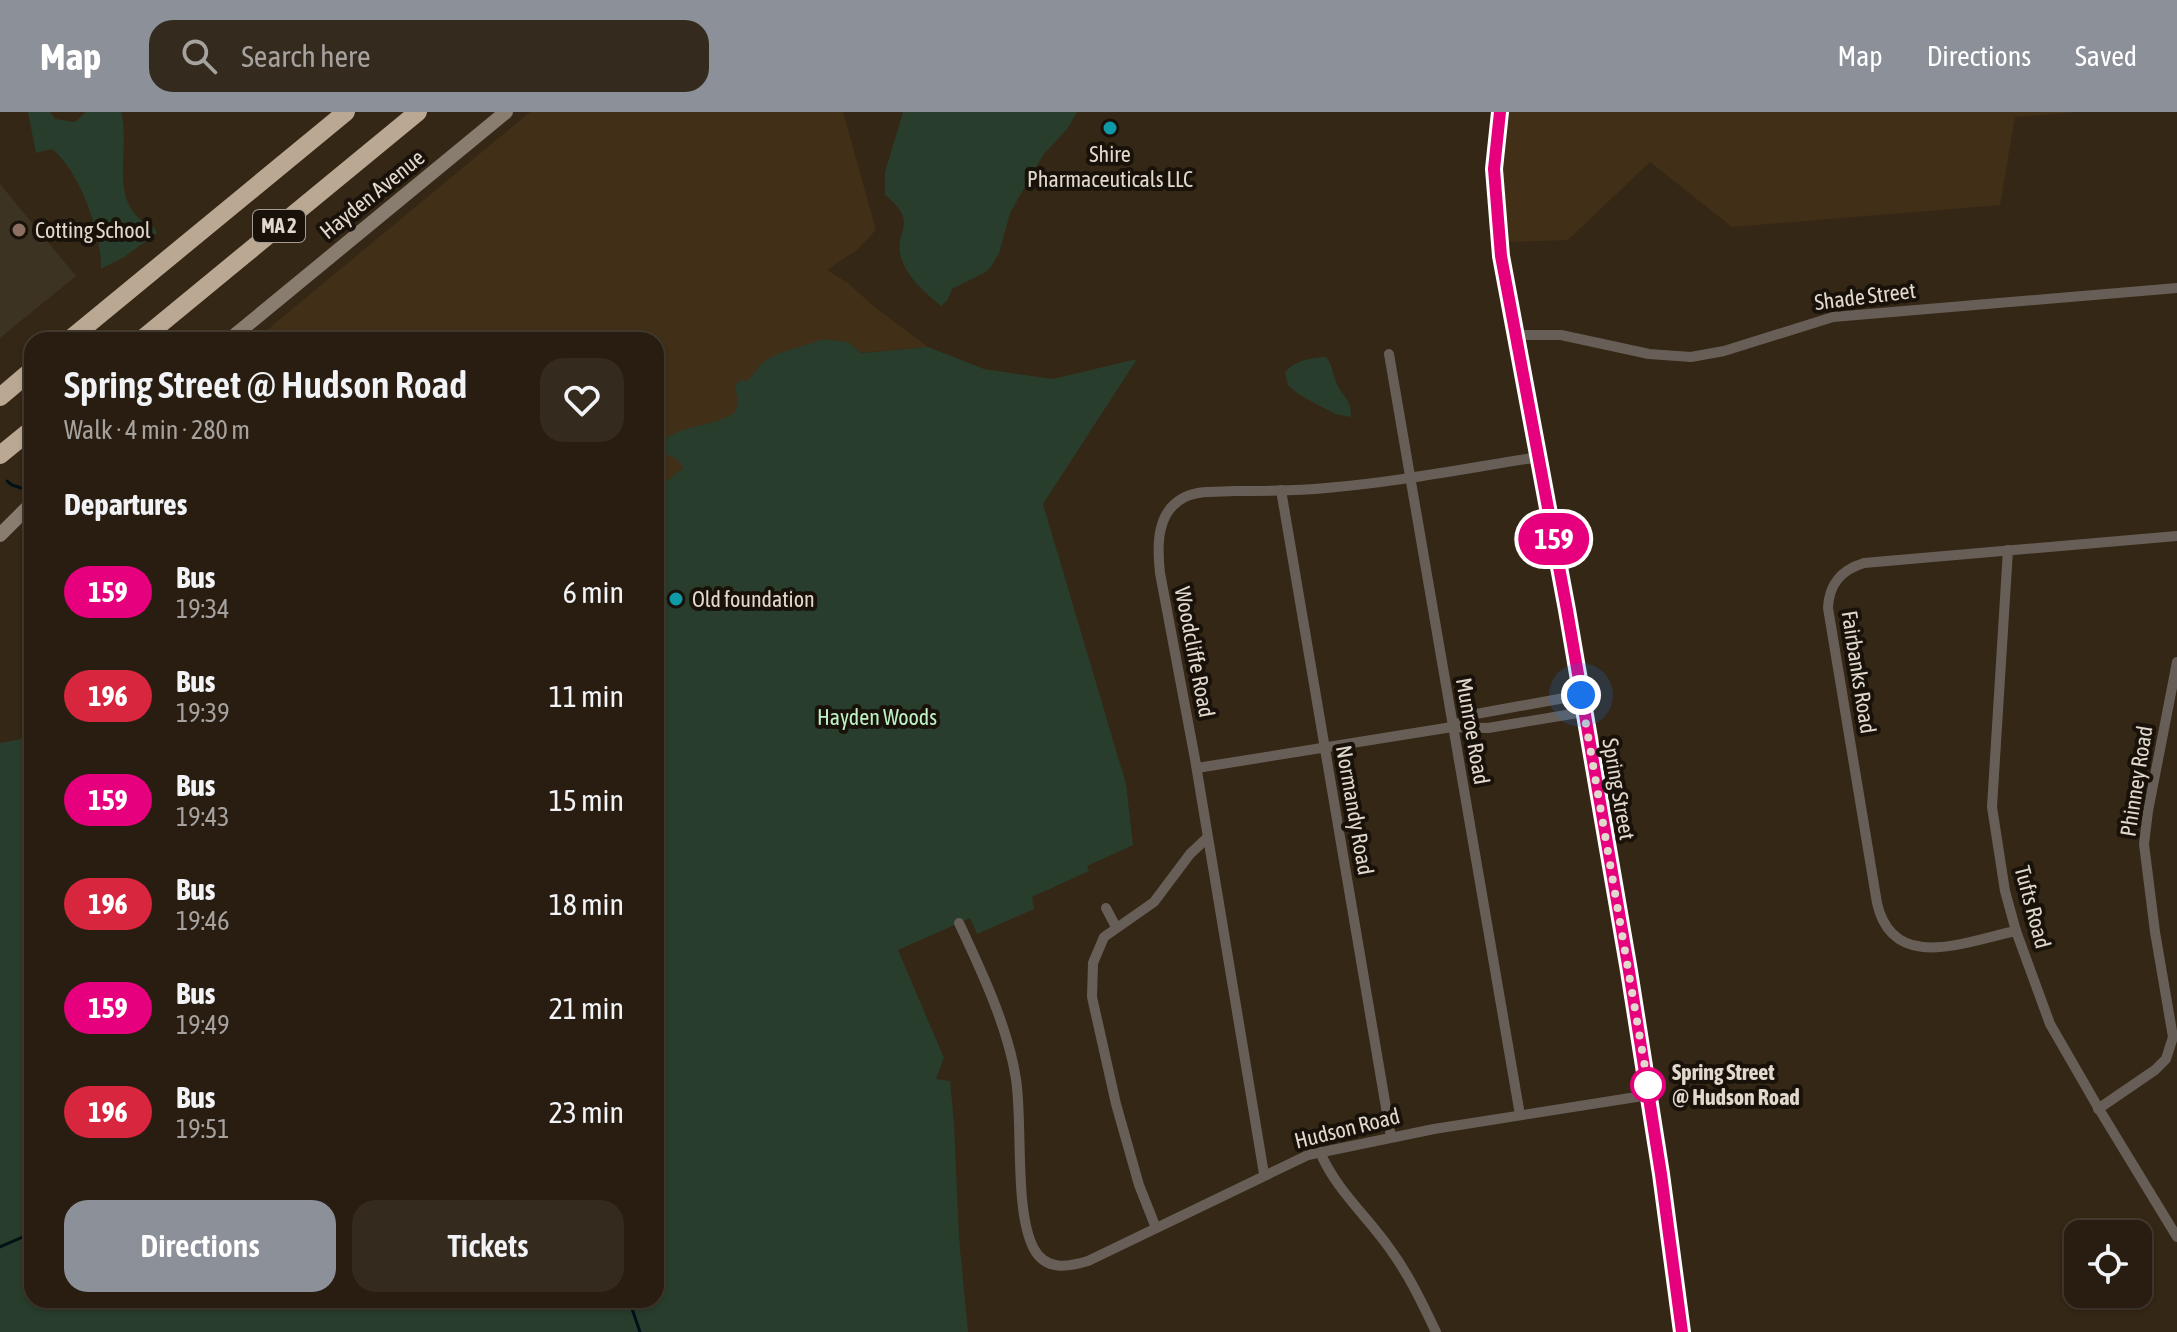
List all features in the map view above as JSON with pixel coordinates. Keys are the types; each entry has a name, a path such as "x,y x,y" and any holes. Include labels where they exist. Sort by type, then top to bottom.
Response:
{"highway":[{"name":"MA 2","path":"79,332 346,112"},
{"name":"MA 2","path":"151,332 418,112"},
{"path":"0,397 24,377"},
{"path":"0,455 24,436"}],"main road":[{"name":"Hayden Avenue","path":"239,332 506,112"},
{"name":"Spring Street","path":"1500,112 1495,150 1495,197 1501,256 1584,712 1649,1095 1682,1332"},
{"path":"0,535 24,511"}],"street":[{"name":"Shade Street","path":"1517,335 1561,335 1649,354 1691,357 1724,351 1833,317 2177,288"},
{"name":"Munroe Road","path":"1389,354 1520,1115"},
{"name":"Woodcliffe Road","path":"1264,1174 1197,768 1160,573 1157,545 1164,520 1172,506 1186,496 1204,492 1281,490 1410,479 1539,457"},
{"name":"Normandy Road","path":"1281,490 1391,1137"},
{"name":"Fairbanks Road","path":"2016,931 1927,948 1902,943 1885,927 1877,903 1828,596 1839,577 1853,566 1888,560 2177,536"},
{"name":"Tufts Road","path":"2008,550 1992,807 2005,891 2016,931 2050,1024 2177,1237"},
{"name":"Phinney Road","path":"2098,1109 2155,1070 2166,1059 2173,1037 2144,844 2177,662"},
{"path":"1452,727 1476,714 1581,695"},
{"path":"1197,768 1452,727 1488,728 1584,712"},
{"path":"1156,1228 1127,1144 1092,997 1093,963 1100,944 1116,927 1154,902 1190,854 1207,838"},
{"path":"1106,908 1116,927"},
{"name":"Hudson Road","path":"959,923 980,968 1015,1074 1027,1229 1035,1251 1048,1265 1074,1265 1308,1155 1391,1137 1649,1095"},
{"path":"1320,1152 1329,1172 1413,1284 1436,1332"}],"shaded area":[{"path":"530,112 843,112 876,230 858,249 827,270 928,347 823,356 664,484 664,332 265,332"},
{"path":"1509,112 2079,112 2015,117 2000,205 1732,227 1650,162 1568,240 1507,242 1502,183"},
{"name":"Cotting School","path":"0,184 76,276 0,338"}],"green space":[{"path":"28,112 50,112 55,119 75,122 86,112 121,112 125,192 139,218 155,228 157,233 101,269 98,239 80,187 72,172 52,149 36,153"},
{"path":"903,112 1077,112 1068,128 1043,155 1010,213 999,253 991,267 952,289 941,306 917,284 904,265 899,247 904,220 896,205 885,195 885,172"},
{"name":"Hayden Woods","path":"822,339 848,342 861,353 928,347 984,369 1053,379 1137,359 1043,504 1126,784 1133,845 1087,866 1089,871 1032,897 1034,909 977,934 970,918 898,950 944,1058 936,1079 950,1081 968,1332 0,1332 0,743 24,738 24,1308 664,1308 664,483 683,468 676,458 664,454 664,440 674,433 734,413 738,404 735,385 740,380 747,381 772,357"},
{"path":"1326,357 1338,387 1348,401 1351,417 1335,414 1298,394 1288,385 1285,373 1293,365"}],"waterway":[{"path":"7,481 21,488"},
{"path":"0,1247 24,1236"},
{"path":"632,1308 640,1332"}],"bus line":[{"name":"159","path":"1500,112 1494,169 1501,256 1567,610 1629,971 1682,1332"}],"place":[{"name":"Shire Pharmaceuticals LLC","path":"1110,128"},
{"name":"Cotting School","path":"19,230"},
{"name":"Old foundation","path":"676,599"},
{"name":"Spring Street @ Hudson Road","path":"1648,1085"}],"route":[{"path":"1581,695 1648,1085"}]}
